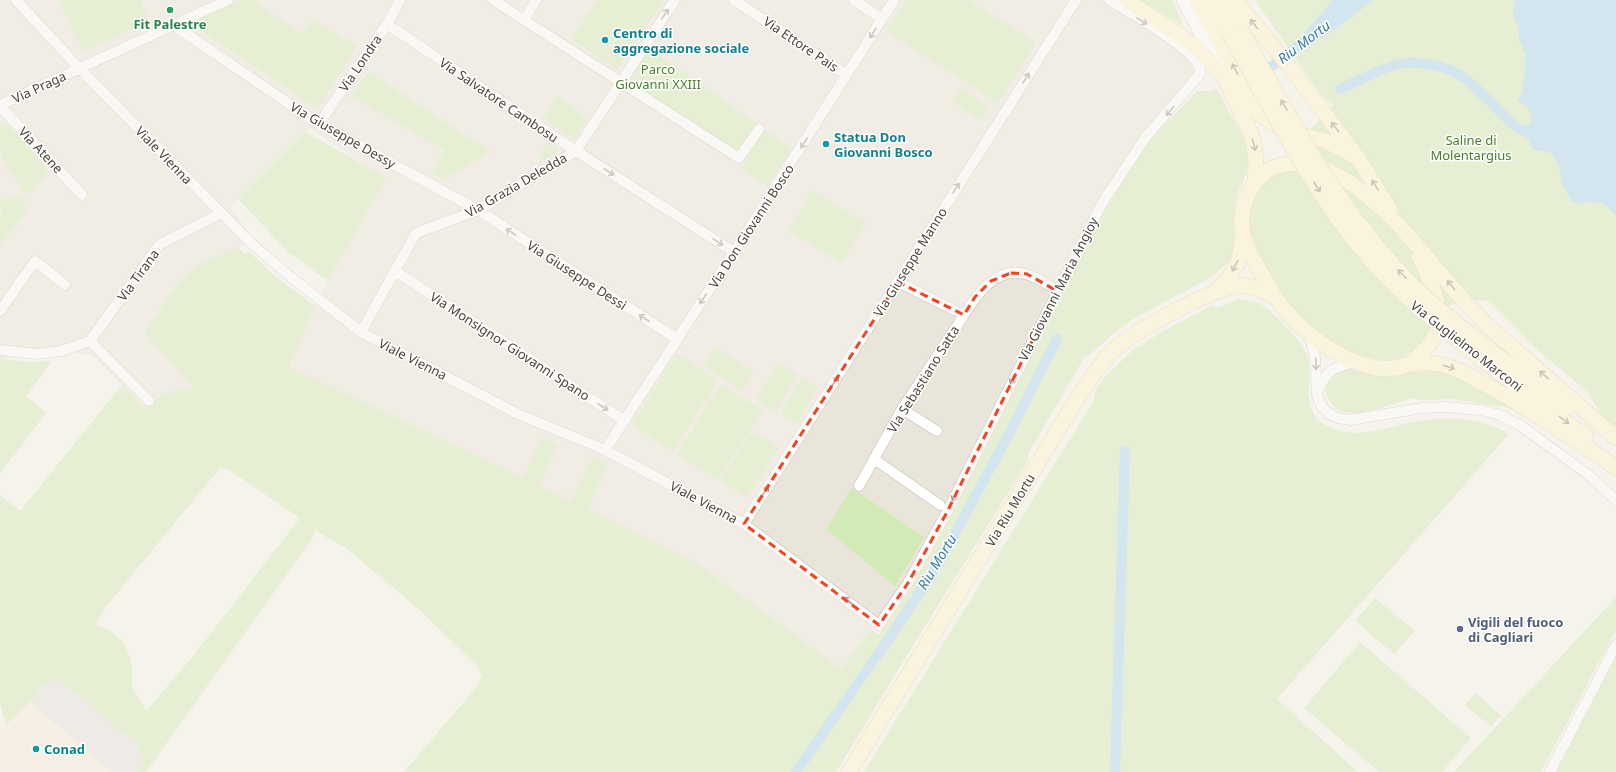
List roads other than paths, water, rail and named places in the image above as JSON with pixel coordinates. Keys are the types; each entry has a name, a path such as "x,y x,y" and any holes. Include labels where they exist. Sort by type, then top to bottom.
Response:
{"main road":[{"path":"1127,0 1194,45 1226,79 1242,99 1259,114 1290,132 1326,142 1358,158"},
{"path":"1197,0 1239,78 1256,104 1274,123"},
{"path":"1211,0 1235,30"},
{"path":"1226,0 1235,30"},
{"path":"1235,0 1292,70 1358,158 1404,230 1426,271 1436,295 1440,321 1432,340 1424,351 1411,364"},
{"name":"Via Guglielmo Marconi","path":"1235,30 1333,189 1381,252 1422,294 1491,359 1616,460"},
{"name":"Via Guglielmo Marconi","path":"1235,30 1297,154 1335,215 1368,257 1418,308 1616,443"},
{"path":"1226,79 1252,136 1256,153 1255,184"},
{"path":"1616,438 1513,349 1470,308 1404,230 1374,201 1355,186 1340,176 1311,164 1290,163 1274,167 1264,173 1255,184 1244,204 1242,217 1243,234 1255,264 1276,298 1309,334 1354,362 1378,369 1435,362 1456,369 1506,396 1616,468"},
{"name":"Via Riu Mortu","path":"1215,292 1230,276 1238,263 1243,234"},
{"name":"Via Riu Mortu","path":"849,772 1077,399 1101,365 1115,349 1154,322 1215,292 1247,286 1262,290 1276,298"}],"street":[{"name":"Viale Vienna","path":"16,0 79,68 252,244 361,332 518,414 605,450 744,524 879,625"},
{"name":"Via Praga","path":"0,106 228,0"},
{"name":"Via Londra","path":"319,124 386,24 400,0"},
{"path":"493,0 739,158 759,129"},
{"path":"524,20 536,0"},
{"name":"Via Grazia Deledda","path":"361,332 416,233 478,210 576,151 675,0"},
{"name":"Via Ettore Pais","path":"734,0 847,75"},
{"path":"854,0 882,19"},
{"name":"Via Don Giovanni Bosco","path":"605,450 734,252 894,0"},
{"name":"Via Giuseppe Manno","path":"744,524 1076,0"},
{"name":"Via Giovanni Maria Angioy","path":"879,625 908,582 947,512 1101,205 1146,138 1196,80 1201,71 1198,63 1183,47 1109,0"},
{"path":"1183,0 1226,79"},
{"name":"Via Salvatore Cambosu","path":"386,24 576,151 734,252"},
{"name":"Via Giuseppe Dessy","path":"174,25 319,124 478,210"},
{"name":"Via Atene","path":"0,106 82,195"},
{"name":"Via Giuseppe Dessì","path":"478,210 676,339"},
{"name":"Via Tirana","path":"90,341 159,246 221,213"},
{"path":"0,311 35,261 65,285"},
{"name":"Via Monsignor Giovanni Spano","path":"395,271 625,421"},
{"path":"964,315 982,288 1002,276 1021,272 1057,291"},
{"name":"Via Sebastiano Satta","path":"859,486 902,410 964,315 898,282"},
{"path":"1309,334 1315,357 1317,394 1322,408 1338,418 1350,420 1422,408 1447,407 1480,410 1500,415 1521,426 1586,473 1616,500"},
{"path":"0,350 38,354 61,351 90,341 149,401"},
{"path":"1317,394 1322,380 1327,373 1335,367 1354,362"},
{"path":"902,410 937,431"},
{"path":"874,459 940,505"},
{"path":"1550,772 1616,645"}],"water":[{"path":"1333,0 1374,0 1313,44 1304,33"},
{"path":"1515,0 1616,0 1616,215 1604,204 1591,201 1580,204 1571,201 1561,181 1559,166 1551,153 1532,149 1522,132 1521,129 1530,124 1532,116 1527,106 1518,101 1522,92 1525,73 1525,54 1519,39 1519,29 1513,15"}],"waterway":[{"name":"Riu Mortu","path":"1260,75 1319,30"},
{"path":"1340,89 1391,66 1407,63 1425,63 1434,65 1451,71 1466,79 1522,131"},
{"name":"Riu Mortu","path":"796,772 892,634 939,563 1011,430 1057,339"},
{"path":"1115,772 1125,451"}],"place":[{"name":"Fit Palestre","path":"170,10"},
{"name":"Centro di aggregazione sociale","path":"605,40"},
{"name":"Statua Don Giovanni Bosco","path":"826,144"},
{"name":"Vigili del fuoco di Cagliari","path":"1460,629"},
{"name":"Conad","path":"36,749"}],"park label":[{"name":"Parco Giovanni XXIII","path":"658,76"},
{"name":"Saline di Molentargius","path":"1471,148"}]}
